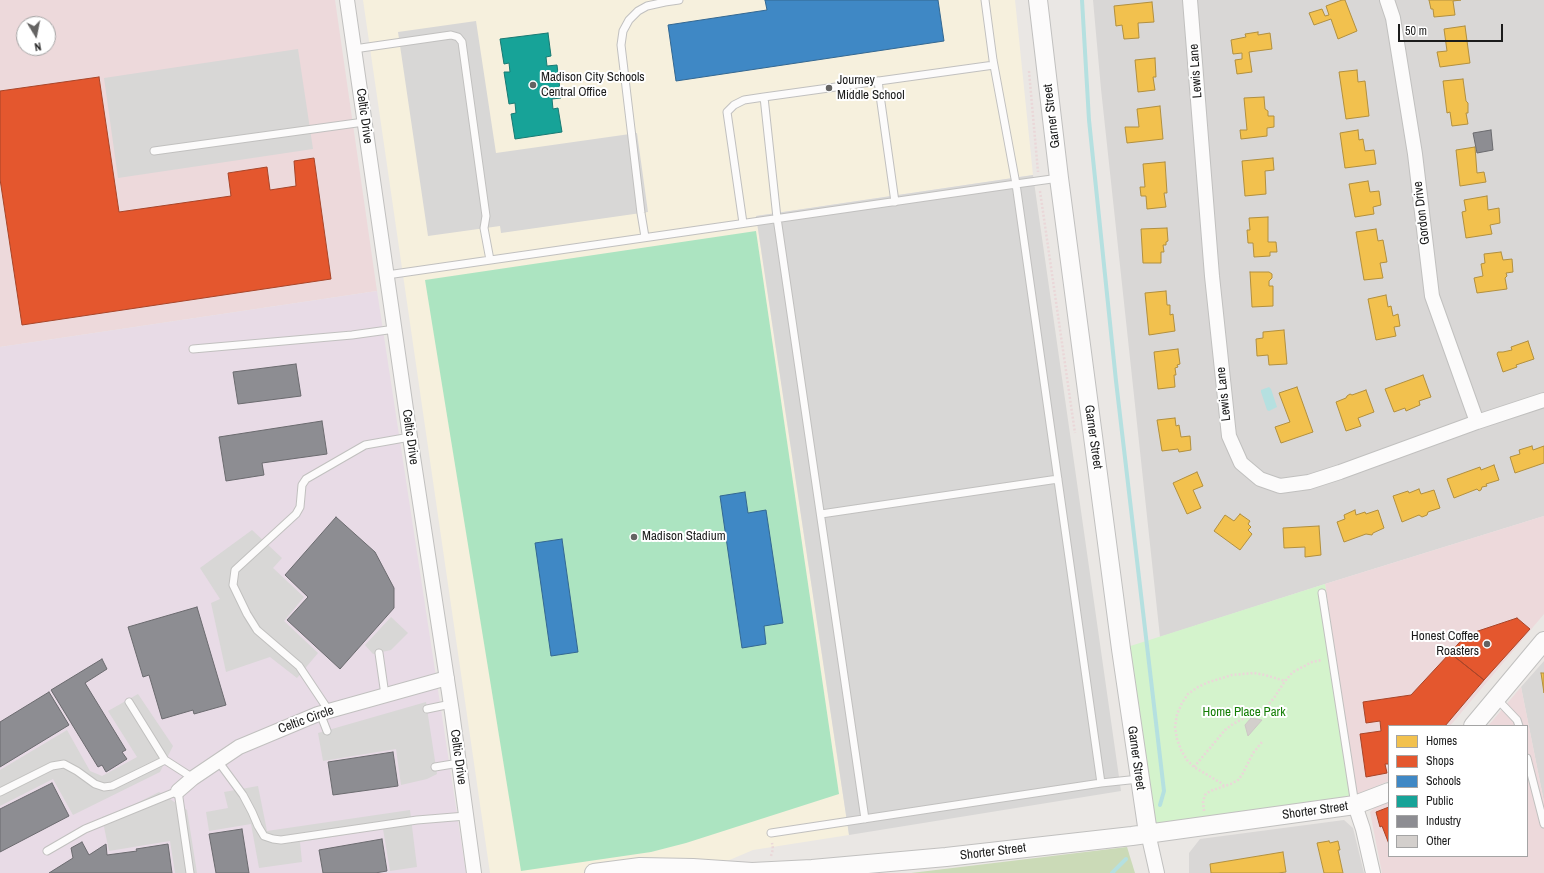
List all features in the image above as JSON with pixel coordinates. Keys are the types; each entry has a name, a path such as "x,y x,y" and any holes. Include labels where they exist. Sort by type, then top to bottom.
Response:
{"street":[{"name":"Celtic Drive","path":"347,0 410,437 451,704 474,873"},
{"name":"Garner Street","path":"1038,0 1059,178 1139,779 1148,833 1157,873"},
{"name":"Lewis Lane","path":"1195,0 1212,276 1229,436 1241,462 1260,479 1280,486 1309,482 1477,422 1544,400"},
{"name":"Gordon Drive","path":"1387,0 1393,18 1415,154 1432,296 1477,422"},
{"path":"1474,725 1544,641"},
{"name":"Celtic Circle","path":"178,791 193,778 239,746 325,712 447,678"},
{"name":"Shorter Street","path":"594,873 640,867 693,868 752,873 946,857 1148,833 1355,805 1388,792"},
{"path":"1355,805 1363,829 1373,873"}],"lane":[{"path":"646,237 641,213 622,45 623,31 629,20 638,11 648,6 665,1 679,0"},
{"path":"985,0 994,65 1016,184 1101,783"},
{"path":"354,49 451,35 458,37 462,42 486,216 484,228 490,260"},
{"path":"743,224 727,112 734,104 744,100 764,97 994,65"},
{"path":"878,81 894,202"},
{"path":"764,97 777,218 866,819"},
{"path":"154,151 364,122"},
{"path":"387,274 1059,178"},
{"path":"193,349 352,335 395,329"},
{"path":"327,731 325,712 299,666 256,630 233,585 235,570 296,514 300,507 302,485 306,479 364,445 410,437"},
{"path":"821,514 1058,479"},
{"path":"1322,593 1355,805"},
{"path":"379,653 385,695"},
{"path":"1496,699 1517,720 1519,725"},
{"path":"129,702 165,760 193,778"},
{"path":"427,709 451,704"},
{"path":"0,792 52,766 64,764 95,784 104,787 112,786 165,760"},
{"path":"218,761 243,795 264,836 273,839 281,840 417,820 466,816"},
{"path":"1528,762 1544,824"},
{"path":"435,767 459,764"},
{"path":"771,833 1101,783 1139,779"},
{"path":"47,851 85,829 178,791 190,873"}],"path":[{"path":"1194,767 1225,730 1233,724 1266,707 1292,672 1312,662 1333,658"},
{"path":"1224,786 1194,767 1181,750 1175,727 1177,714 1182,703 1188,694 1208,682 1243,674 1265,675 1285,681"},
{"path":"1204,811 1203,802 1205,795 1210,791 1234,782 1242,775 1253,753 1262,742"}],"shaded area":[{"path":"0,0 335,0 377,291 0,347"},
{"path":"363,0 1015,0 1033,175 756,216 849,835 753,850 699,873 490,873"},
{"path":"1093,0 1544,0 1544,516 1160,637 1101,89"},
{"path":"476,21 496,153 637,133 648,212 501,233 500,226 428,236 398,32"},
{"path":"298,49 313,149 118,178 104,78"},
{"path":"1033,175 1121,791 849,835 756,216"},
{"path":"377,291 466,873 0,873 0,347"},
{"path":"1544,516 1544,614 1451,725 1388,725 1388,781 1355,795 1325,584"},
{"path":"252,530 282,558 273,568 304,597 284,621 318,653 297,678 270,657 226,672 211,603 220,599 200,568"},
{"path":"391,617 408,633 391,650 373,654 365,645"},
{"path":"1544,661 1544,802 1521,687"},
{"path":"1521,687 1544,802 1544,873 1382,873 1370,812 1378,804 1388,800 1388,857 1528,857 1528,725 1489,725"},
{"path":"138,694 173,746 160,772 73,815 53,779 0,806 0,770 67,730 90,771 102,776 137,757 108,711"},
{"path":"426,702 437,774 427,779 401,785 396,749 323,761 318,733"},
{"path":"258,786 267,831 410,810 417,867 390,871 383,829 300,842 302,862 259,868 251,824 209,831 206,812 228,808 224,792"},
{"path":"159,792 187,810 197,873 175,873 170,841 109,851 102,817 127,808"},
{"path":"1344,820 1353,828 1364,873 1343,873 1338,850 1340,850 1338,841 1330,843 1329,841 1317,844 1324,873 1278,873 1286,872 1283,852 1210,864 1211,873 1189,873 1189,853 1200,839"}],"green space":[{"name":"Madison Stadium","path":"756,231 839,794 686,843 651,852 521,871 425,280"},
{"name":"Home Place Park","path":"1325,584 1355,795 1157,826 1146,825 1121,649"},
{"path":"1127,847 1135,873 911,873"}],"water":[{"path":"1269,387 1277,407 1269,411 1267,410 1261,390"}],"building: Homes":[{"path":"1345,0 1357,31 1338,39 1331,19 1314,25 1309,13 1322,9 1325,16 1329,15 1326,6"},
{"path":"1429,0 1461,0 1453,1 1455,15 1434,17 1433,9 1431,9"},
{"path":"1152,2 1154,22 1138,23 1139,38 1124,39 1122,25 1116,26 1114,6"},
{"path":"1465,26 1470,63 1440,67 1437,52 1447,51 1444,29"},
{"path":"1258,32 1258,35 1270,33 1272,49 1249,52 1252,72 1237,74 1235,60 1242,59 1242,53 1233,54 1231,40 1246,37 1245,34"},
{"path":"1155,58 1156,77 1153,77 1155,90 1138,92 1135,60"},
{"path":"1357,70 1358,82 1365,81 1369,116 1346,119 1339,72"},
{"path":"1463,79 1466,101 1468,103 1468,113 1466,113 1468,124 1452,126 1450,112 1447,113 1443,81"},
{"path":"1264,97 1265,109 1268,111 1268,116 1274,116 1274,127 1267,128 1267,136 1241,139 1240,130 1247,130 1244,98"},
{"path":"1160,106 1163,139 1127,143 1125,127 1139,127 1137,109"},
{"path":"1358,130 1359,140 1363,139 1365,151 1374,150 1376,164 1345,168 1340,133"},
{"path":"1475,147 1477,173 1484,172 1486,182 1460,186 1456,150"},
{"path":"1273,158 1274,170 1265,171 1266,194 1245,196 1242,161"},
{"path":"1165,162 1167,193 1164,193 1166,207 1147,209 1146,196 1141,196 1140,187 1145,187 1143,164"},
{"path":"1368,181 1370,192 1379,191 1381,205 1373,207 1374,214 1355,217 1349,184"},
{"path":"1487,196 1488,210 1499,208 1500,223 1490,225 1492,234 1466,238 1462,212 1466,211 1464,200"},
{"path":"1268,217 1268,242 1276,242 1277,252 1270,252 1270,256 1254,257 1253,243 1248,243 1247,230 1250,230 1249,218"},
{"path":"1167,228 1168,241 1166,242 1166,245 1163,245 1164,252 1161,252 1161,263 1143,263 1141,229"},
{"path":"1376,229 1378,241 1383,240 1387,262 1380,263 1383,278 1364,280 1356,232"},
{"path":"1501,252 1503,260 1512,259 1513,272 1506,273 1507,276 1505,278 1507,289 1477,293 1474,278 1483,276 1481,264 1485,263 1484,254"},
{"path":"1250,272 1269,272 1272,274 1272,278 1269,281 1269,286 1273,286 1273,306 1252,307"},
{"path":"1166,291 1167,305 1170,305 1170,315 1173,314 1175,331 1149,335 1145,293"},
{"path":"1386,295 1388,307 1391,306 1393,316 1398,314 1400,326 1394,327 1396,336 1376,340 1368,299"},
{"path":"1284,330 1287,364 1269,365 1268,355 1257,356 1256,339 1263,338 1263,332"},
{"path":"1528,341 1534,359 1516,365 1517,367 1503,372 1497,354 1498,352 1512,350 1511,347"},
{"path":"1178,349 1180,364 1175,368 1175,387 1158,389 1154,352"},
{"path":"1423,375 1431,397 1419,401 1420,405 1406,411 1405,408 1394,412 1385,389"},
{"path":"1297,387 1313,432 1281,443 1275,427 1290,422 1279,393"},
{"path":"1366,390 1374,412 1358,418 1361,426 1346,431 1336,402 1346,398 1350,394 1352,395"},
{"path":"1175,418 1176,426 1179,425 1181,437 1190,436 1191,450 1179,452 1178,449 1162,451 1157,420"},
{"path":"1532,446 1533,450 1544,446 1544,463 1515,473 1510,457 1520,454 1519,450"},
{"path":"1494,465 1499,480 1486,484 1487,486 1482,487 1479,491 1477,489 1454,498 1447,479 1480,467 1481,470"},
{"path":"1197,472 1203,486 1193,490 1201,508 1187,514 1173,483"},
{"path":"1419,489 1421,494 1434,490 1440,508 1428,512 1427,515 1422,517 1419,515 1402,522 1393,496 1408,491 1409,493"},
{"path":"1355,510 1356,515 1365,512 1366,514 1378,510 1384,528 1373,533 1372,535 1366,534 1344,542 1337,522 1345,519 1344,515"},
{"path":"1240,514 1250,521 1248,524 1251,527 1248,530 1252,534 1240,550 1214,531 1225,515 1234,521"},
{"path":"1319,526 1321,555 1305,557 1305,547 1284,548 1283,528"},
{"path":"1541,673 1544,673 1544,693"},
{"path":"1329,841 1330,843 1338,841 1340,850 1338,850 1343,873 1324,873 1317,843"},
{"path":"1283,852 1286,872 1211,873 1210,864"}],"building: Shops":[{"path":"99,77 119,212 231,196 228,173 267,167 270,190 296,186 294,161 314,158 331,279 22,325 0,179 0,91"},
{"name":"Honest Coffee Roasters","path":"1517,618 1530,629 1484,680 1450,653 1466,635"},
{"path":"1450,653 1484,680 1446,725 1388,725 1388,764 1385,764 1387,773 1366,777 1360,734 1381,731 1380,721 1366,723 1363,702 1411,695"},
{"path":"1388,807 1388,841 1382,826 1380,827 1376,812"}],"building: Schools":[{"name":"Journey Middle School","path":"765,0 938,0 944,41 676,81 668,25 767,10"},
{"path":"745,492 748,513 766,510 783,623 764,626 766,644 742,648 720,496"},
{"path":"562,539 578,652 551,656 535,543"}],"building: Public":[{"name":"Madison City Schools Central Office","path":"548,33 551,56 546,57 547,66 557,65 561,98 552,99 553,109 558,108 562,132 515,139 511,114 516,113 515,103 509,104 504,72 510,72 509,63 504,64 500,39"}],"building: Industry":[{"path":"1491,130 1493,150 1477,153 1473,133"},
{"path":"296,364 301,396 238,404 233,372"},
{"path":"322,421 327,454 262,463 264,475 226,481 219,437"},
{"path":"336,517 375,552 394,588 394,608 340,669 287,620 308,597 285,575"},
{"path":"197,607 226,705 194,714 193,710 162,719 149,675 143,677 128,627"},
{"path":"102,659 107,669 85,683 126,750 122,752 127,759 106,772 102,765 98,767 51,690"},
{"path":"49,692 69,725 0,767 0,722"},
{"path":"393,752 398,786 333,795 328,762"},
{"path":"52,783 69,816 0,852 0,809"},
{"path":"242,829 249,873 216,873 209,834"},
{"path":"382,839 387,871 375,873 323,873 319,850"},
{"path":"82,842 89,855 106,844 107,855 137,851 136,849 168,844 172,873 49,873 73,858 71,848"}],"building: Other":[{"path":"1251,718 1262,720 1248,736 1245,725"}],"waterway":[{"path":"1082,0 1089,120 1116,381 1164,791 1160,805"},
{"path":"1112,873 1126,859"}],"place":[{"name":"Madison City Schools Central Office","path":"533,85"},
{"name":"Journey Middle School","path":"829,88"},
{"name":"Madison Stadium","path":"634,537"},
{"name":"Honest Coffee Roasters","path":"1487,644"}]}
